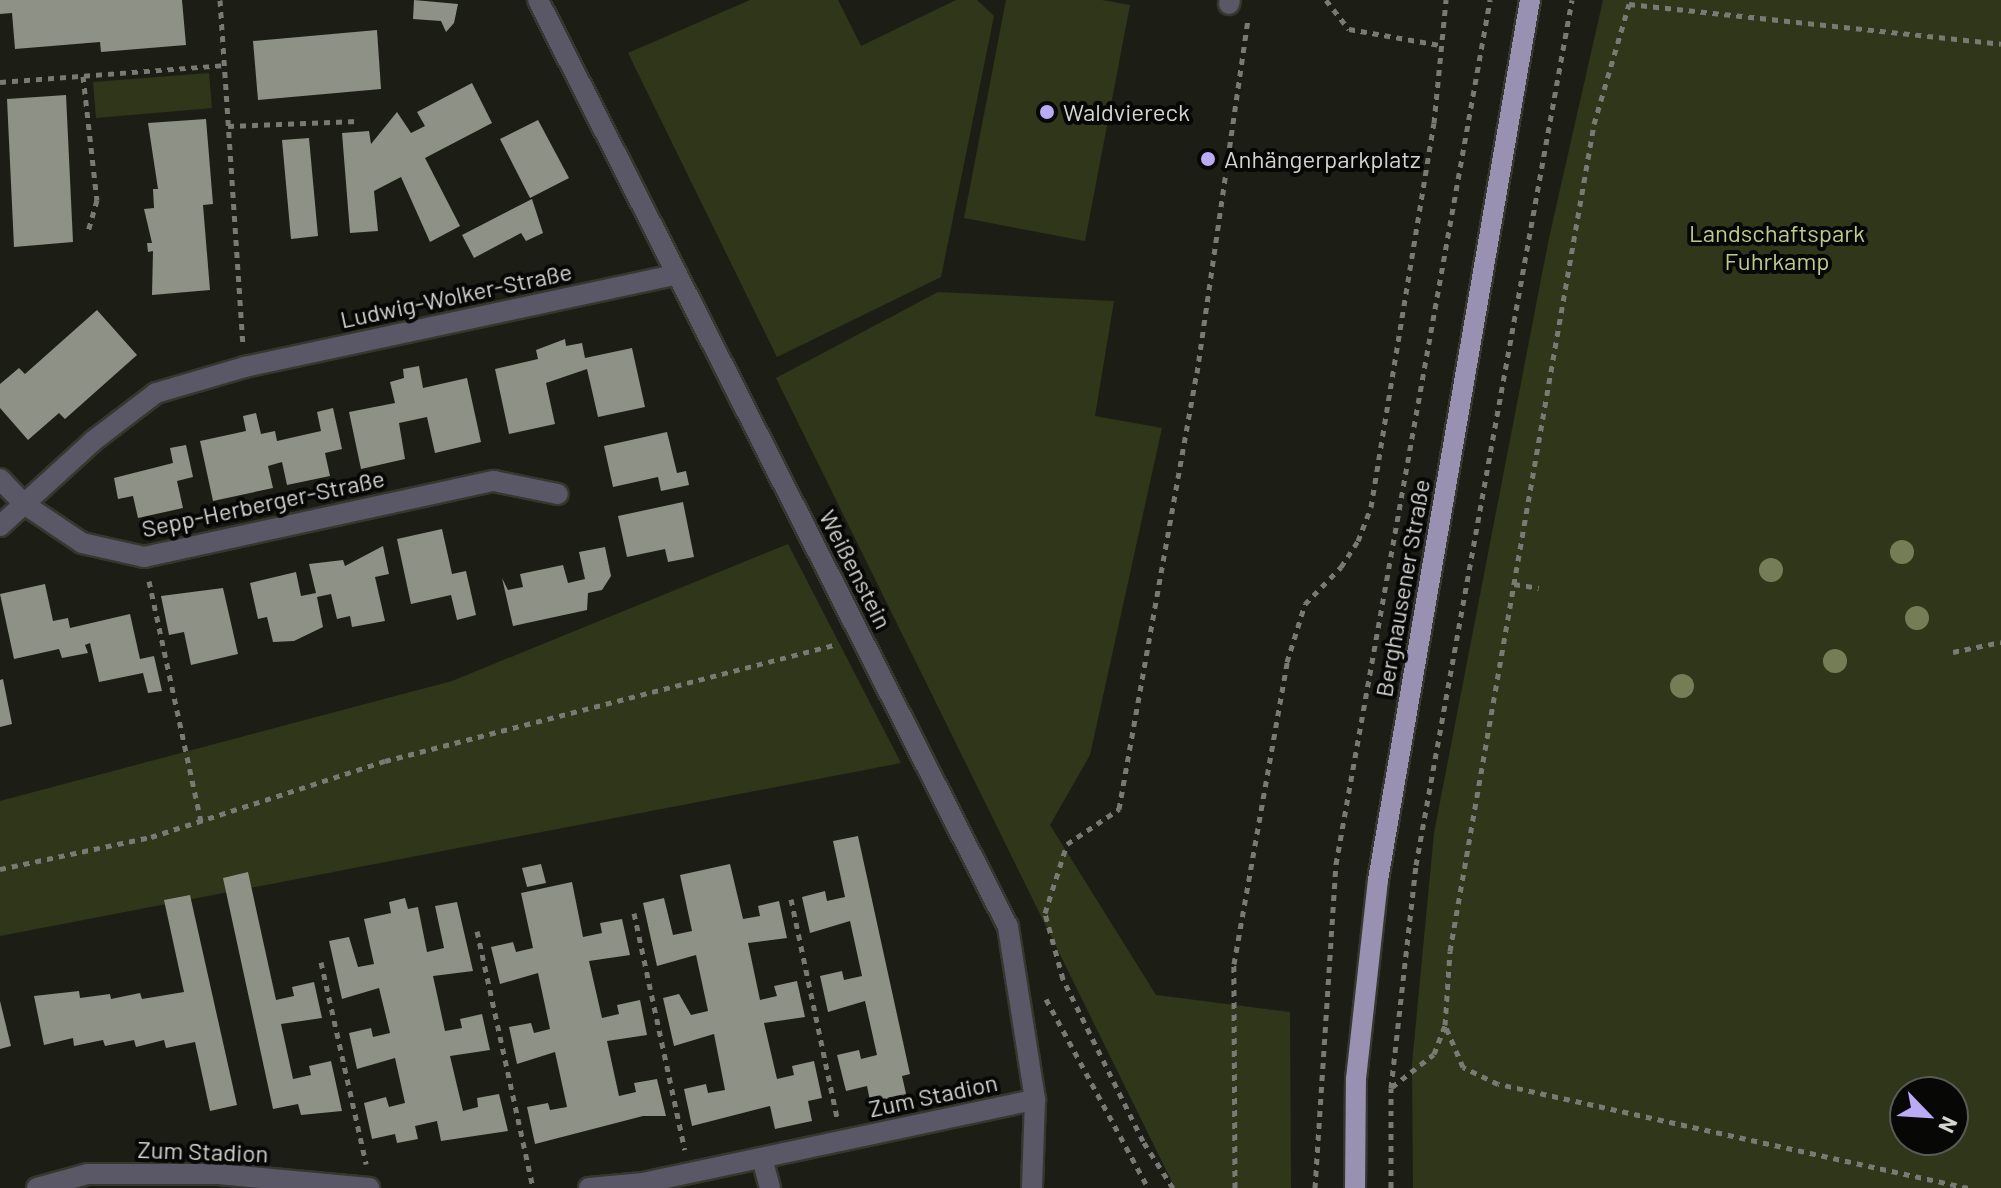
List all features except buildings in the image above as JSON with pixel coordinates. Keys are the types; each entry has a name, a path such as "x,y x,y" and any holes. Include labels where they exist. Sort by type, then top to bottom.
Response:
{"main road":[{"name":"Berghausener Straße","path":"1355,1188 1356,1079 1378,880 1530,0"}],"street":[{"name":"Weißenstein","path":"538,0 1008,927 1035,1100 1032,1188"},
{"name":"Ludwig-Wolker-Straße","path":"0,526 93,441 156,393 245,367 677,274"},
{"name":"Sepp-Herberger-Straße","path":"0,479 24,504 82,543 144,557 494,481 558,494"},
{"name":"Zum Stadion","path":"589,1188 690,1173 1035,1100"},
{"path":"762,1158 770,1188"},
{"name":"Zum Stadion","path":"37,1188 87,1174 218,1174 333,1186 368,1180"}],"path":[{"path":"220,0 245,367"},
{"path":"1326,0 1349,29 1440,45"},
{"path":"1235,1188 1234,964 1282,692 1294,628 1305,604 1341,567 1371,507 1434,123 1446,0"},
{"path":"1315,1188 1336,864 1490,0"},
{"path":"1391,1188 1391,1088 1416,865 1572,0"},
{"path":"1391,1088 1434,1054 1445,1025 1450,951 1594,124 1630,2 2001,44"},
{"path":"1173,1188 1143,1141 1063,979 1045,913 1067,844 1119,809 1197,373 1249,16"},
{"path":"0,82 224,65"},
{"path":"83,76 97,200 88,231"},
{"path":"228,126 358,121"},
{"path":"144,557 201,822"},
{"path":"1514,584 1539,588"},
{"path":"0,869 151,837 385,761 861,638"},
{"path":"1953,652 2001,642"},
{"name":"Zum Stadion","path":"791,899 842,1141"},
{"path":"634,913 690,1173"},
{"path":"477,931 533,1188"},
{"path":"321,962 368,1180"},
{"path":"1045,996 1148,1188"},
{"path":"1445,1025 1463,1067 1498,1084 1968,1188"}],"green space":[{"path":"750,0 838,0 861,46 956,0 977,0 994,16 941,277 777,357 628,53"},
{"name":"Waldviereck","path":"1006,0 1102,0 1130,5 1085,241 964,218"},
{"name":"Landschaftspark Fuhrkamp","path":"1603,0 2001,0 2001,1188 1413,1188 1412,1064 1434,833 1549,238"},
{"path":"209,73 212,108 96,118 93,82"},
{"path":"938,292 1114,301 1095,416 1162,428 1090,755 1050,825 1156,995 1290,1012 1291,1188 1175,1188 776,378"},
{"path":"788,544 901,763 0,936 0,801 452,681"}],"place":[{"name":"Waldviereck","path":"1047,112"},
{"name":"Anhängerparkplatz","path":"1208,159"}]}
